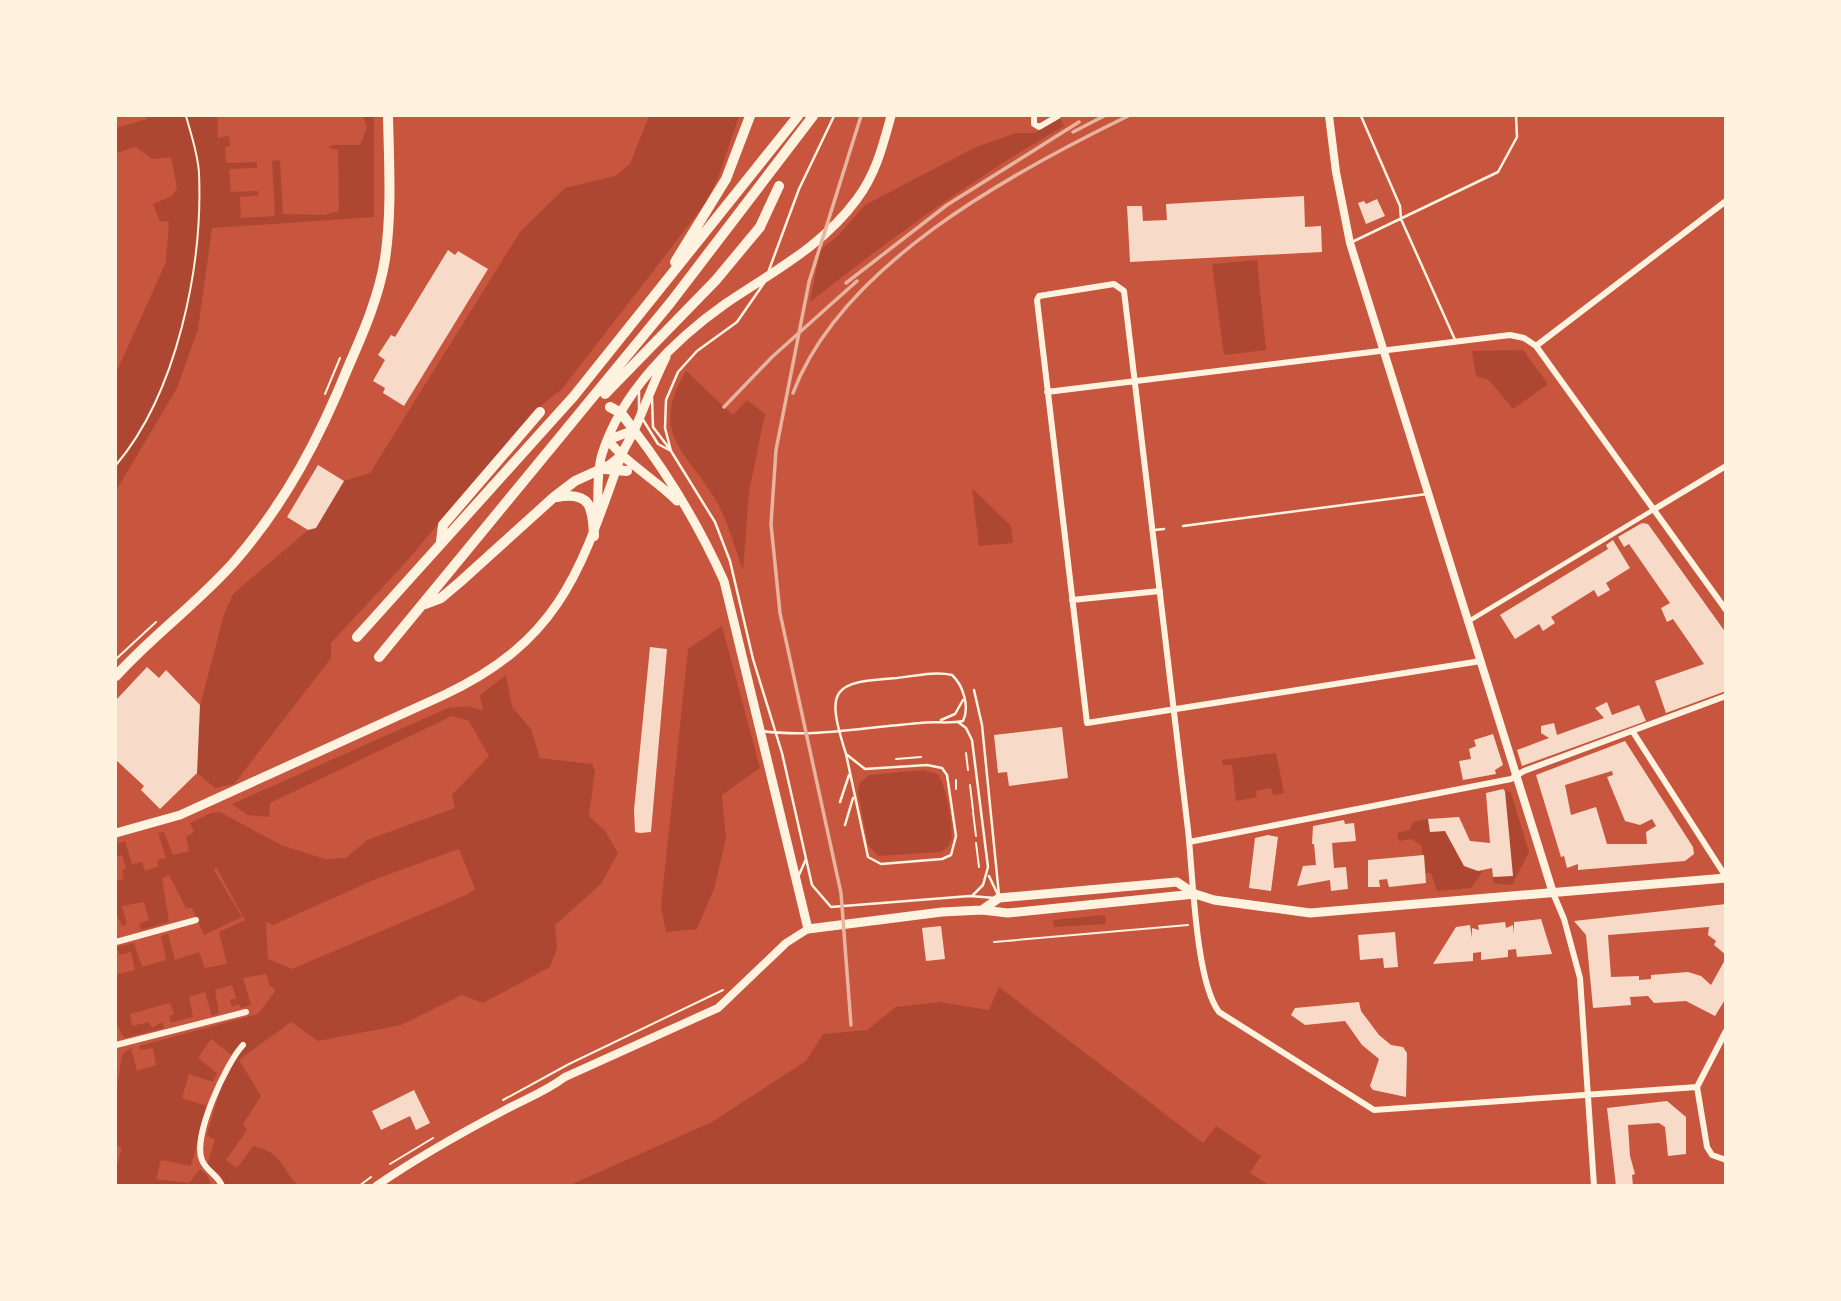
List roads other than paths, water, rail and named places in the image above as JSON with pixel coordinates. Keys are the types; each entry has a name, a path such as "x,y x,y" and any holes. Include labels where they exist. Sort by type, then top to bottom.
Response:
{"highway":[{"path":"641,314 713,204 739,150 750,116"},
{"path":"357,637 574,396 798,116"},
{"path":"379,657 671,302 813,116"},
{"path":"559,441 716,280 760,227"},
{"path":"611,407 621,413 634,430"},
{"path":"440,543 443,525 540,412"},
{"path":"423,605 441,598 575,481 621,456"},
{"path":"599,470 622,470"},
{"path":"554,497 573,495 586,501 593,513 594,536"}],"main road":[{"path":"116,676 144,645 232,564 288,492 315,445 368,320 384,262 389,199 388,116"},
{"path":"594,536 599,470 608,440 621,413 642,382 690,330 796,257 843,217 875,168 891,116"},
{"path":"760,227 779,186"},
{"path":"116,833 180,815 467,684 526,641 555,610 580,569 612,485 622,470 621,456 666,357"},
{"path":"608,440 634,430"},
{"path":"634,430 687,510 724,581 808,929 982,910 1001,912 1195,894"},
{"path":"608,440 621,456 643,470 687,510"},
{"path":"622,470 643,470"},
{"path":"982,910 999,898 1177,883 1195,894 1214,900 1310,913 1726,878"}],"street":[{"path":"1034,116 1034,124 1039,127 1058,116"},
{"path":"1329,116 1336,172 1350,243 1553,893 1564,919 1580,978 1594,1185"},
{"path":"1535,346 1723,202 1726,212"},
{"path":"1480,661 1173,712 1087,723 1047,392 1037,300 1040,296 1114,285 1124,292 1173,712 1206,981 1210,1000 1219,1012 1374,1110 1434,1108 1587,1093 1697,1087"},
{"path":"1047,392 1510,335 1524,338 1535,346 1726,610"},
{"path":"1468,622 1726,466"},
{"path":"1072,600 1160,591"},
{"path":"1189,842 1511,779 1726,696"},
{"path":"1633,732 1726,878"},
{"path":"116,942 196,920"},
{"path":"376,1185 422,1155 522,1101 543,1093 565,1077 718,1008 786,943 808,929"},
{"path":"116,1045 246,1012"},
{"path":"1726,1031 1697,1087 1707,1147 1712,1155 1726,1160"},
{"path":"222,1185 205,1167 199,1147 230,1059 243,1045"}],"lane":[{"path":"671,451 665,428 666,400 673,379 687,360 722,335 749,308 776,256 799,190 834,116"},
{"path":"1360,116 1399,206 1401,219 1457,342"},
{"path":"1350,243 1498,172 1517,137 1516,116"},
{"path":"642,382 636,402 639,415 658,444 671,451"},
{"path":"653,384 653,427 715,522 730,561 753,659 777,734 812,885 831,907 970,896 999,898"},
{"path":"1183,526 1427,494"},
{"path":"1153,530 1164,529"},
{"path":"761,732 792,734 935,721 958,722 965,719 963,697 956,678 947,674 850,682 840,689 835,699 838,727 846,754 867,854 871,861 881,864 942,859 951,855 956,836 950,789 944,770 931,765 865,769 846,754"},
{"path":"974,690 982,736 1001,912"},
{"path":"935,721 957,713 963,697"},
{"path":"958,722 969,732 973,745 988,873 999,898"},
{"path":"840,802 850,772"},
{"path":"845,825 854,795"},
{"path":"795,883 806,859"},
{"path":"970,896 979,890 988,873"}],"railway":[{"path":"851,1025 841,893 780,613 771,524 776,450 809,282 861,116"},
{"path":"1073,132 1104,116"},
{"path":"793,393 816,347 849,304 889,264 983,195 1033,165 1128,116"},
{"path":"846,283 947,205 1079,122"},
{"path":"724,407 772,357 857,281"}]}
